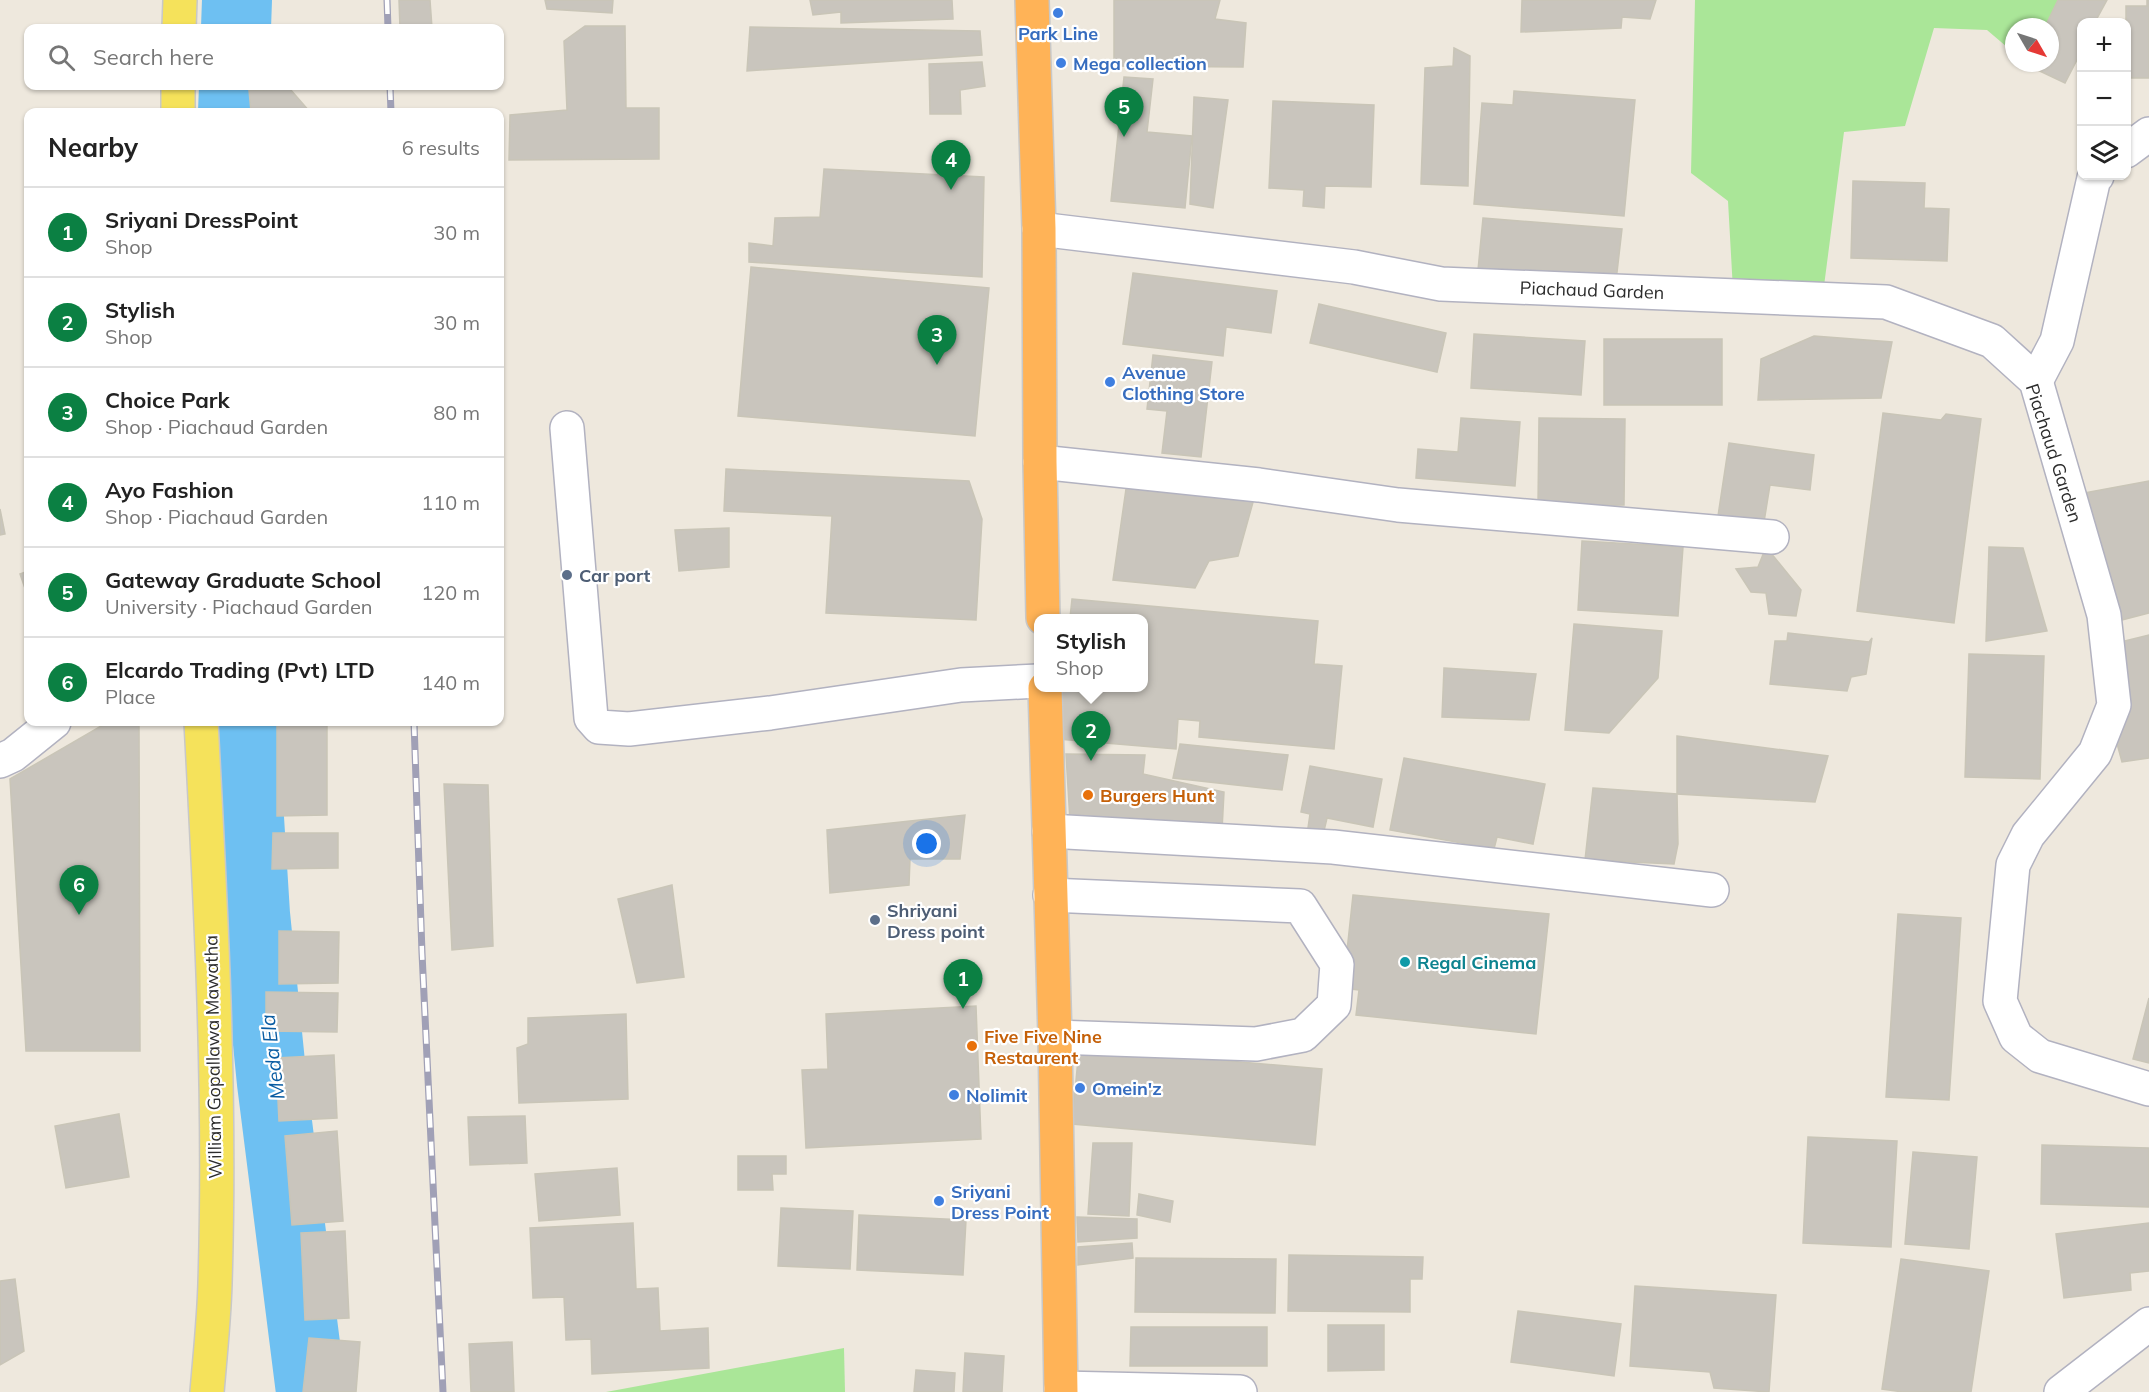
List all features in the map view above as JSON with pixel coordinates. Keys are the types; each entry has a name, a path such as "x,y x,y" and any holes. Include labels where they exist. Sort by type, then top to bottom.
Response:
{"highway":[{"path":"1032,0 1039,229 1043,614"},
{"path":"1045,692 1055,1037 1061,1390"}],"main road":[{"path":"179,24 180,0"},
{"path":"178,90 178,108"},
{"name":"William Gopallawa Mawatha","path":"201,726 210,873 216,1097 215,1285 207,1392"}],"street":[{"path":"2131,148 2149,134"},
{"path":"2036,381 2057,341 2094,180"},
{"name":"Piachaud Garden","path":"1039,229 1354,267 1441,284 1886,302 1992,341 2036,381 2104,615 2114,705 2095,753 2028,836 2013,865 2000,1000 2016,1037 2040,1056 2149,1089"},
{"path":"567,428 591,718 599,727 609,729 641,727 770,713 961,685 1034,681"},
{"path":"1040,462 1259,485 1398,505 1772,537"},
{"path":"0,761 13,755 49,726"},
{"path":"1049,831 1333,846 1712,890"},
{"path":"1050,895 1300,906 1337,964 1334,1005 1303,1035 1256,1044 1055,1037"},
{"path":"2061,1392 2149,1324"},
{"path":"1061,1390 1240,1392"}],"green space":[{"path":"1695,0 2058,0 2051,18 2005,18 2005,45 1987,30 1934,28 1905,126 1844,132 1824,286 1733,290 1728,201 1691,173"},
{"path":"844,1348 845,1392 606,1392"}],"building":[{"path":"399,0 430,0 432,24 400,24"},
{"path":"545,0 613,0 612,13 547,9"},
{"path":"810,0 952,0 953,19 841,23 841,12 813,15"},
{"path":"1114,0 1220,0 1215,19 1246,23 1243,67 1114,66"},
{"path":"1522,0 1656,0 1650,19 1622,17 1621,28 1521,32"},
{"path":"2058,0 2107,0 2097,18 2077,18 2077,60 2065,83 2042,72 2059,72 2059,18 2049,18"},
{"path":"2147,0 2149,0 2149,78 2131,78 2131,18 2126,18 2126,6 2147,6"},
{"path":"585,26 625,26 626,108 659,108 659,159 509,160 510,115 567,110 564,41"},
{"path":"750,27 980,31 982,55 747,71"},
{"path":"1454,48 1470,56 1468,186 1421,184 1425,68 1453,66"},
{"path":"982,62 985,86 960,90 961,114 930,114 929,64"},
{"path":"1124,77 1153,79 1147,132 1192,136 1185,208 1111,201"},
{"path":"249,90 291,90 307,108 251,108"},
{"path":"1514,91 1635,100 1624,216 1474,204 1482,103 1513,105"},
{"path":"1194,97 1228,100 1213,208 1190,204"},
{"path":"1273,101 1374,105 1371,187 1325,186 1324,208 1303,206 1304,190 1269,188"},
{"path":"824,169 984,177 982,277 749,262 749,243 773,246 775,218 820,217"},
{"path":"1853,181 1925,183 1924,208 1949,209 1947,261 1851,258"},
{"path":"1483,218 1622,229 1616,281 1478,270"},
{"path":"751,267 989,288 975,436 738,416"},
{"path":"1133,273 1277,291 1271,333 1226,327 1223,356 1123,344"},
{"path":"1319,304 1446,333 1437,372 1310,343"},
{"path":"1474,334 1585,341 1581,395 1471,388"},
{"path":"1814,336 1892,342 1881,398 1758,400 1761,359"},
{"path":"1604,339 1722,339 1722,405 1604,405"},
{"path":"1153,355 1212,362 1201,457 1162,453 1167,411 1147,409"},
{"path":"1883,413 1941,420 1946,414 1981,419 1954,623 1857,611"},
{"path":"1461,418 1520,422 1515,486 1416,478 1418,449 1458,452"},
{"path":"1539,418 1625,419 1624,505 1538,506"},
{"path":"1729,443 1814,455 1810,490 1770,485 1764,522 1718,516"},
{"path":"726,469 969,481 982,519 976,620 826,613 832,516 724,511"},
{"path":"1128,475 1255,495 1238,556 1209,561 1195,588 1113,580"},
{"path":"2149,481 2149,613 2114,622 2073,495"},
{"path":"0,509 5,534 0,535"},
{"path":"729,528 729,567 679,571 675,530"},
{"path":"1582,541 1683,547 1678,616 1578,610"},
{"path":"1766,547 1801,590 1796,616 1769,614 1766,593 1751,592 1736,569 1758,567"},
{"path":"1989,547 2023,548 2047,631 1986,641"},
{"path":"24,572 24,586 20,574"},
{"path":"1072,599 1318,621 1314,664 1342,666 1334,749 1199,737 1200,721 1178,719 1176,749 1058,739 1063,692 1148,692 1148,614 1070,614"},
{"path":"1574,624 1662,631 1658,678 1609,733 1565,730"},
{"path":"1788,633 1869,642 1872,638 1866,674 1851,677 1847,691 1770,684 1775,641 1787,641"},
{"path":"2149,635 2149,758 2122,762 2115,736 2108,645"},
{"path":"1969,654 2044,656 2040,779 1965,777"},
{"path":"1444,668 1536,674 1529,720 1442,717"},
{"path":"101,726 139,726 140,1051 26,1051 10,779"},
{"path":"277,726 327,726 327,815 277,816"},
{"path":"1677,736 1828,756 1815,802 1677,794"},
{"path":"1180,744 1288,755 1282,790 1173,778"},
{"path":"1066,754 1145,755 1143,774 1224,792 1222,830 1070,821"},
{"path":"1404,758 1545,784 1533,844 1497,837 1494,849 1390,830"},
{"path":"1310,766 1382,779 1373,827 1327,818 1324,831 1308,828 1310,814 1301,812"},
{"path":"444,784 488,785 493,946 452,950"},
{"path":"1593,788 1677,794 1678,844 1674,864 1585,860"},
{"path":"965,815 960,859 910,859 909,885 830,893 827,830"},
{"path":"273,833 338,833 338,868 272,869"},
{"path":"672,885 684,977 637,983 618,899"},
{"path":"1353,895 1549,914 1536,1034 1356,1015 1359,990 1343,988"},
{"path":"1898,914 1961,918 1949,1100 1886,1097"},
{"path":"279,931 339,932 338,983 279,984"},
{"path":"266,992 338,993 337,1032 266,1031"},
{"path":"2149,998 2149,1063 2133,1059"},
{"path":"976,1006 981,1139 806,1148 802,1070 828,1069 826,1014"},
{"path":"626,1014 628,1099 519,1103 517,1048 528,1044 528,1018"},
{"path":"1079,1048 1322,1069 1315,1145 1072,1124"},
{"path":"334,1055 337,1118 279,1121 276,1058"},
{"path":"119,1114 129,1177 66,1188 55,1126"},
{"path":"525,1116 527,1163 470,1165 468,1117"},
{"path":"337,1131 343,1221 292,1225 285,1136"},
{"path":"1808,1137 1897,1141 1891,1247 1803,1243"},
{"path":"1093,1143 1132,1143 1129,1216 1088,1214"},
{"path":"2042,1145 2149,1148 2149,1207 2041,1204"},
{"path":"1913,1152 1977,1157 1969,1249 1905,1244"},
{"path":"738,1156 786,1156 786,1174 772,1174 773,1190 738,1190"},
{"path":"617,1168 620,1215 539,1221 535,1174"},
{"path":"1139,1194 1173,1201 1170,1222 1137,1215"},
{"path":"781,1208 853,1211 850,1269 778,1266"},
{"path":"859,1215 966,1220 963,1275 857,1270"},
{"path":"1077,1217 1137,1219 1137,1238 1078,1242"},
{"path":"633,1223 636,1289 658,1288 660,1331 708,1328 709,1368 592,1374 591,1339 566,1340 564,1297 533,1298 530,1228"},
{"path":"2149,1223 2149,1271 2130,1273 2131,1290 2064,1298 2056,1234"},
{"path":"345,1231 349,1318 305,1320 301,1233"},
{"path":"1132,1243 1133,1258 1078,1265 1078,1247"},
{"path":"1289,1255 1423,1257 1422,1279 1410,1279 1410,1312 1288,1311"},
{"path":"1136,1258 1276,1259 1275,1313 1135,1312"},
{"path":"1901,1259 1989,1271 1971,1392 1903,1392 1882,1389"},
{"path":"15,1279 24,1351 0,1365 0,1281"},
{"path":"1635,1286 1776,1295 1769,1392 1714,1388 1710,1372 1630,1366"},
{"path":"1518,1311 1621,1324 1614,1376 1511,1362"},
{"path":"1328,1325 1384,1325 1384,1370 1328,1371"},
{"path":"1131,1327 1267,1327 1267,1366 1130,1366"},
{"path":"309,1338 360,1342 356,1392 303,1392"},
{"path":"512,1342 514,1392 471,1392 469,1344"},
{"path":"965,1353 1004,1356 1002,1392 963,1392"},
{"path":"916,1370 955,1373 954,1392 914,1392"}],"waterway":[{"name":"Meda Ela","path":"236,24 237,0"},
{"name":"Meda Ela","path":"233,108 234,90"},
{"name":"Meda Ela","path":"243,726 255,914 272,1083 311,1392"}],"railway":[{"path":"387,0 388,24"},
{"path":"390,90 391,108"},
{"path":"414,726 422,953 443,1392"}],"place":[{"name":"Park Line","path":"1058,13"},
{"name":"Mega collection","path":"1061,63"},
{"name":"Gateway Graduate School","path":"1124,137"},
{"name":"Ayo Fashion","path":"951,190"},
{"name":"Choice Park","path":"937,365"},
{"name":"Avenue Clothing Store","path":"1110,382"},
{"name":"Car port","path":"567,575"},
{"name":"Stylish","path":"1091,761"},
{"name":"Burgers Hunt","path":"1088,795"},
{"name":"Elcardo Trading (Pvt) LTD","path":"79,915"},
{"name":"Shriyani Dress point","path":"875,920"},
{"name":"Regal Cinema","path":"1405,962"},
{"name":"Sriyani DressPoint","path":"963,1009"},
{"name":"Five Five Nine Restaurent","path":"972,1046"},
{"name":"Omein'z","path":"1080,1088"},
{"name":"Nolimit","path":"954,1095"},
{"name":"Sriyani Dress Point","path":"939,1201"}]}
